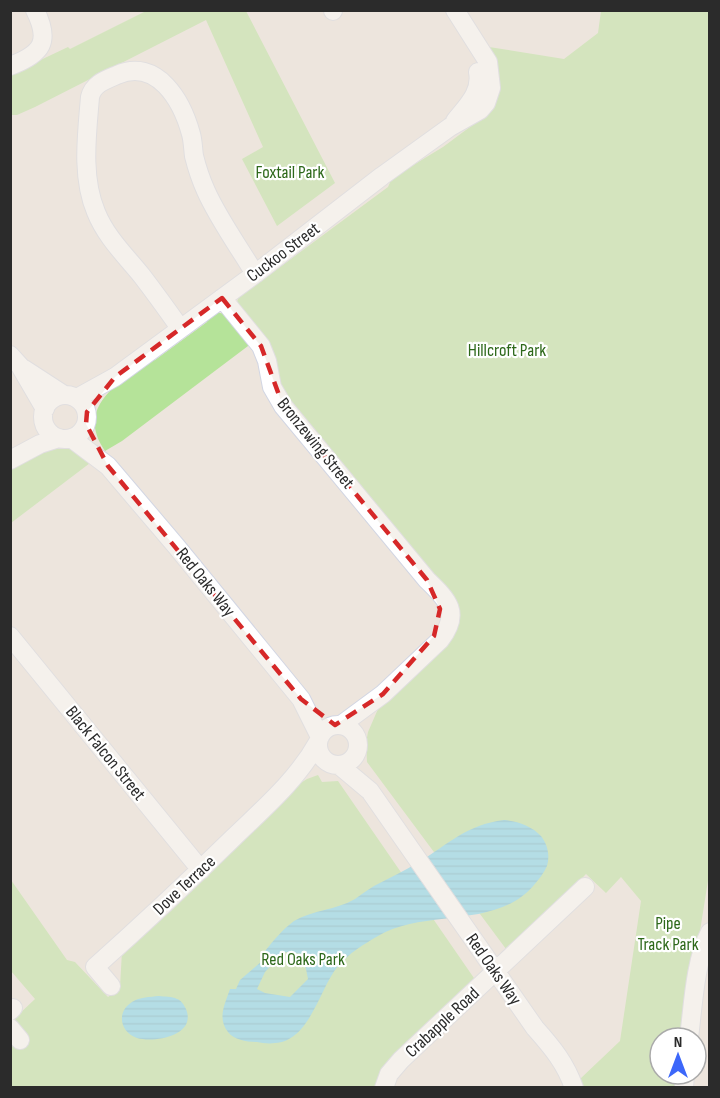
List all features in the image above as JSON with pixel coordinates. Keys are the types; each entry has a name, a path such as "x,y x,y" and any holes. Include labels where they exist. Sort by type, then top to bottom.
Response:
{"street":[{"path":"10,66 36,54 39,50 43,27 35,10"},
{"name":"Cuckoo Street","path":"78,407 450,127 485,86 479,78 469,34 455,10"},
{"path":"180,328 142,276 114,243 96,212 91,193 86,149 91,91 99,84 124,71 139,70 153,74 166,88 177,102 189,128 195,160 209,198 255,274"},
{"name":"Bronzewing Street","path":"222,298 261,346 267,361 272,387 283,406 427,580 445,597 450,607 450,622 442,630 440,640 383,694"},
{"path":"11,459 40,444 82,431 78,407 15,361"},
{"path":"15,361 44,413 48,430 65,438"},
{"path":"11,459 27,442 52,399 78,407"},
{"name":"Red Oaks Way","path":"78,407 108,466 301,699 338,725"},
{"name":"Red Oaks Way","path":"65,438 108,466"},
{"name":"Black Falcon Street","path":"10,636 201,870"},
{"path":"383,694 350,761 334,763 320,753 319,739 329,727 338,725 383,694"},
{"name":"Red Oaks Way","path":"301,699 319,739"},
{"path":"338,725 352,730 357,746"},
{"name":"Dove Terrace","path":"111,986 95,967 201,870 288,784 309,759 319,739"},
{"name":"Red Oaks Way","path":"357,746 370,791"},
{"name":"Red Oaks Way","path":"334,763 370,791 535,1028 559,1055 574,1088"},
{"name":"Dove Terrace","path":"288,784 334,763"},
{"name":"Crabapple Road","path":"384,1088 389,1074 401,1060 585,887"},
{"path":"691,1026 699,969 710,932"},
{"name":"Red Oaks Way","path":"535,1028 565,1088"}],"highlighted area":[{"path":"222,298 261,346 283,406 427,580 440,609 434,636 383,694 335,725 301,699 108,466 86,424 87,412 115,377"}],"green space":[{"name":"Foxtail Park","path":"146,11 246,11 335,183 277,226 242,159 263,147 206,20 35,107 17,115 11,115 11,74 68,47 70,49"},
{"name":"Hillcroft Park","path":"601,11 709,11 710,868 685,1026 648,1026 648,1086 678,1087 582,1087 580,1079 620,1041 641,901 621,877 606,893 586,874 509,953 367,762 368,732 378,709 456,623 286,400 237,304 244,290 253,287 388,187 392,178 443,147 482,118 498,82 496,61 489,47 564,59 598,33"},
{"path":"214,312 226,314 252,343 122,441 105,451 97,436 95,422 97,410 104,398 113,388 148,361 155,360 207,322 208,316"},
{"path":"52,447 72,449 94,460 11,523 10,468"},
{"name":"Red Oaks Park","path":"318,775 322,782 338,781 476,981 378,1087 11,1088 11,1038 17,1024 15,1018 35,999 11,971 11,880 67,960 75,962 108,997 120,987 122,951 299,784"}],"water":[{"path":"504,820 533,829 541,836 547,847 546,869 534,885 518,899 481,914 397,928 367,942 338,966 305,1024 287,1040 275,1043 249,1042 237,1039 228,1032 222,1016 230,989 236,989 240,980 269,955 265,951 290,924 301,917 340,906 355,899 469,830","holes":["284,952 303,954 308,979 290,997 265,993 257,989 265,972"]},
{"path":"173,997 181,1002 188,1018 185,1026 172,1036 163,1038 144,1039 131,1035 122,1022 127,1006 138,999"}],"park label":[{"name":"Pipe Track Park","path":"668,933"}]}
